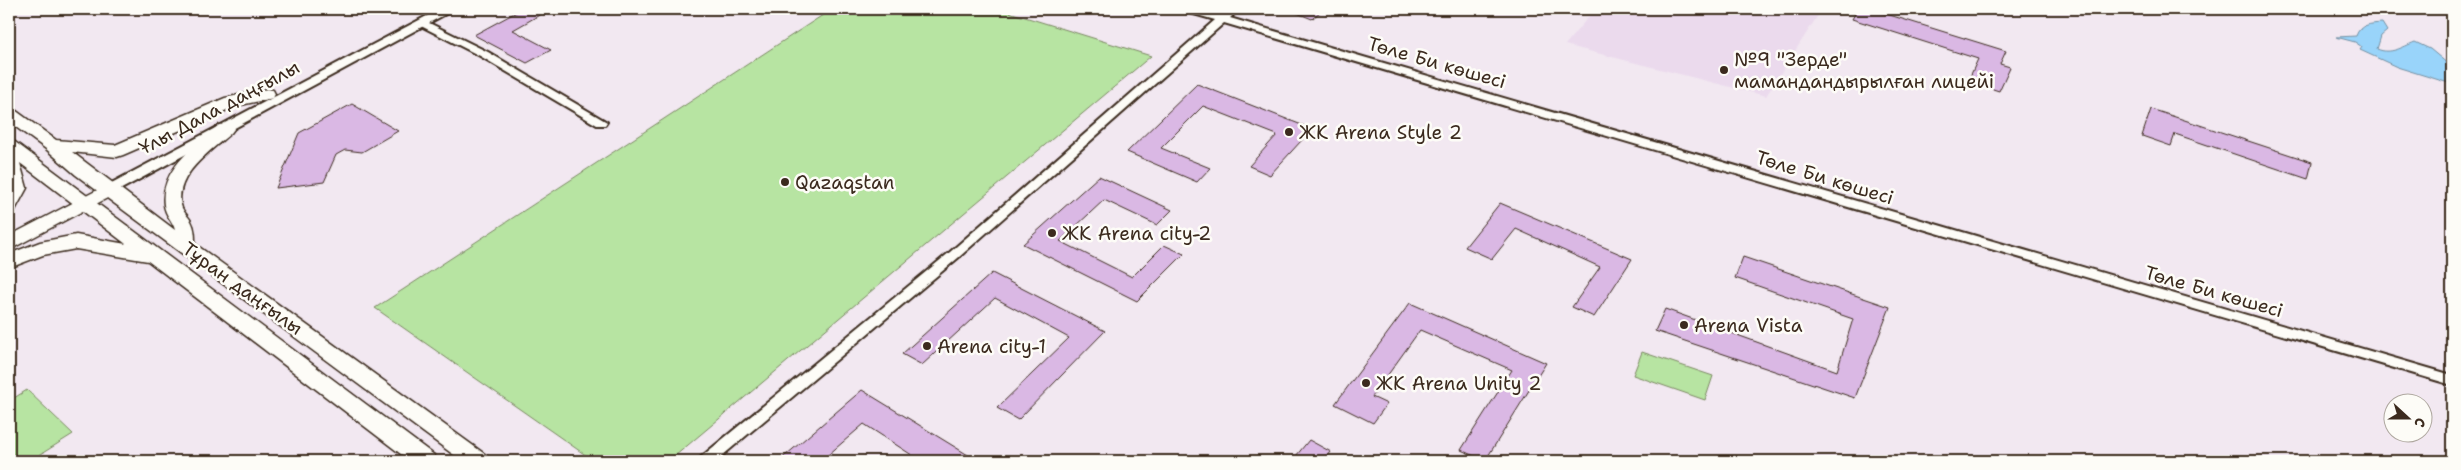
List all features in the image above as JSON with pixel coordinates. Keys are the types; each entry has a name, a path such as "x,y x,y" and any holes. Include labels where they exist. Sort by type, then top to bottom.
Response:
{"main road":[{"path":"52,145 106,152 118,151 231,102 267,94"},
{"name":"Тұран даңғылы","path":"9,114 186,247 478,461"},
{"path":"186,247 185,228 174,210 172,200 174,185 189,161 225,128"},
{"name":"Тұран даңғылы","path":"9,146 426,461"},
{"path":"9,156 18,188 9,206"},
{"name":"Ұлы Дала даңғылы","path":"9,232 105,187"},
{"name":"Ұлы Дала даңғылы","path":"9,244 81,199"},
{"path":"9,261 40,249 76,242 155,256"}],"street":[{"name":"Ұлы Дала даңғылы","path":"105,187 267,94 428,9"},
{"name":"Ұлы Дала даңғылы","path":"105,187 225,128 449,9"},
{"name":"Төле Би көшесі","path":"1187,9 2452,380"},
{"path":"706,461 954,255 1234,9"},
{"path":"423,23 484,54 601,122"}],"shaded area":[{"name":"№9 \"Зерде\" мамандандырылған лицейі","path":"1595,9 1822,9 1766,96 1565,45"}],"green space":[{"name":"Qazaqstan","path":"832,9 999,9 1151,56 669,461 594,461 375,308"},
{"path":"1642,352 1713,376 1705,400 1633,375"},
{"path":"27,390 73,434 30,461 9,461 9,401"}],"water":[{"path":"2382,23 2387,31 2381,36 2377,49 2392,51 2415,42 2430,49 2448,64 2452,64 2452,84 2397,67 2360,50 2362,47 2355,42 2336,37 2356,36 2363,27"}],"building":[{"path":"522,9 550,9 513,30 551,50 527,63 474,35"},
{"path":"1287,9 1323,9 1312,19"},
{"path":"1858,9 1870,9 2006,51 2000,64 2010,67 1999,91 1968,81 1978,59 1852,19"},
{"name":"ЖК Arena Style 2","path":"1197,84 1312,129 1270,175 1249,166 1277,135 1203,106 1161,148 1210,168 1197,182 1127,152"},
{"path":"352,104 398,131 362,152 345,150 336,155 324,182 276,188 299,133"},
{"path":"2151,109 2312,162 2308,179 2175,134 2171,146 2142,136"},
{"name":"ЖК Arena city-2","path":"1099,176 1172,210 1157,225 1104,200 1060,241 1132,277 1164,245 1184,254 1137,301 1023,244"},
{"path":"1500,203 1632,259 1594,317 1572,307 1600,267 1516,229 1492,259 1465,247"},
{"name":"Arena Vista","path":"1743,257 1890,307 1855,398 1655,331 1665,309 1837,371 1853,319 1735,278"},
{"name":"Arena city-1","path":"992,273 1105,331 1018,420 997,408 1069,338 995,298 922,365 902,354"},
{"name":"ЖК Arena Unity 2","path":"1410,303 1546,363 1485,461 1461,450 1512,370 1420,330 1372,397 1387,404 1373,423 1335,404"},
{"path":"862,390 968,455 962,461 921,461 864,424 821,461 779,461"},
{"path":"1309,440 1331,452 1324,461 1292,461"}],"place":[{"name":"№9 \"Зерде\" мамандандырылған лицейі","path":"1724,70"},
{"name":"ЖК Arena Style 2","path":"1289,132"},
{"name":"Qazaqstan","path":"785,182"},
{"name":"ЖК Arena city-2","path":"1052,233"},
{"name":"Arena Vista","path":"1684,325"},
{"name":"Arena city-1","path":"927,346"},
{"name":"ЖК Arena Unity 2","path":"1366,383"}]}
